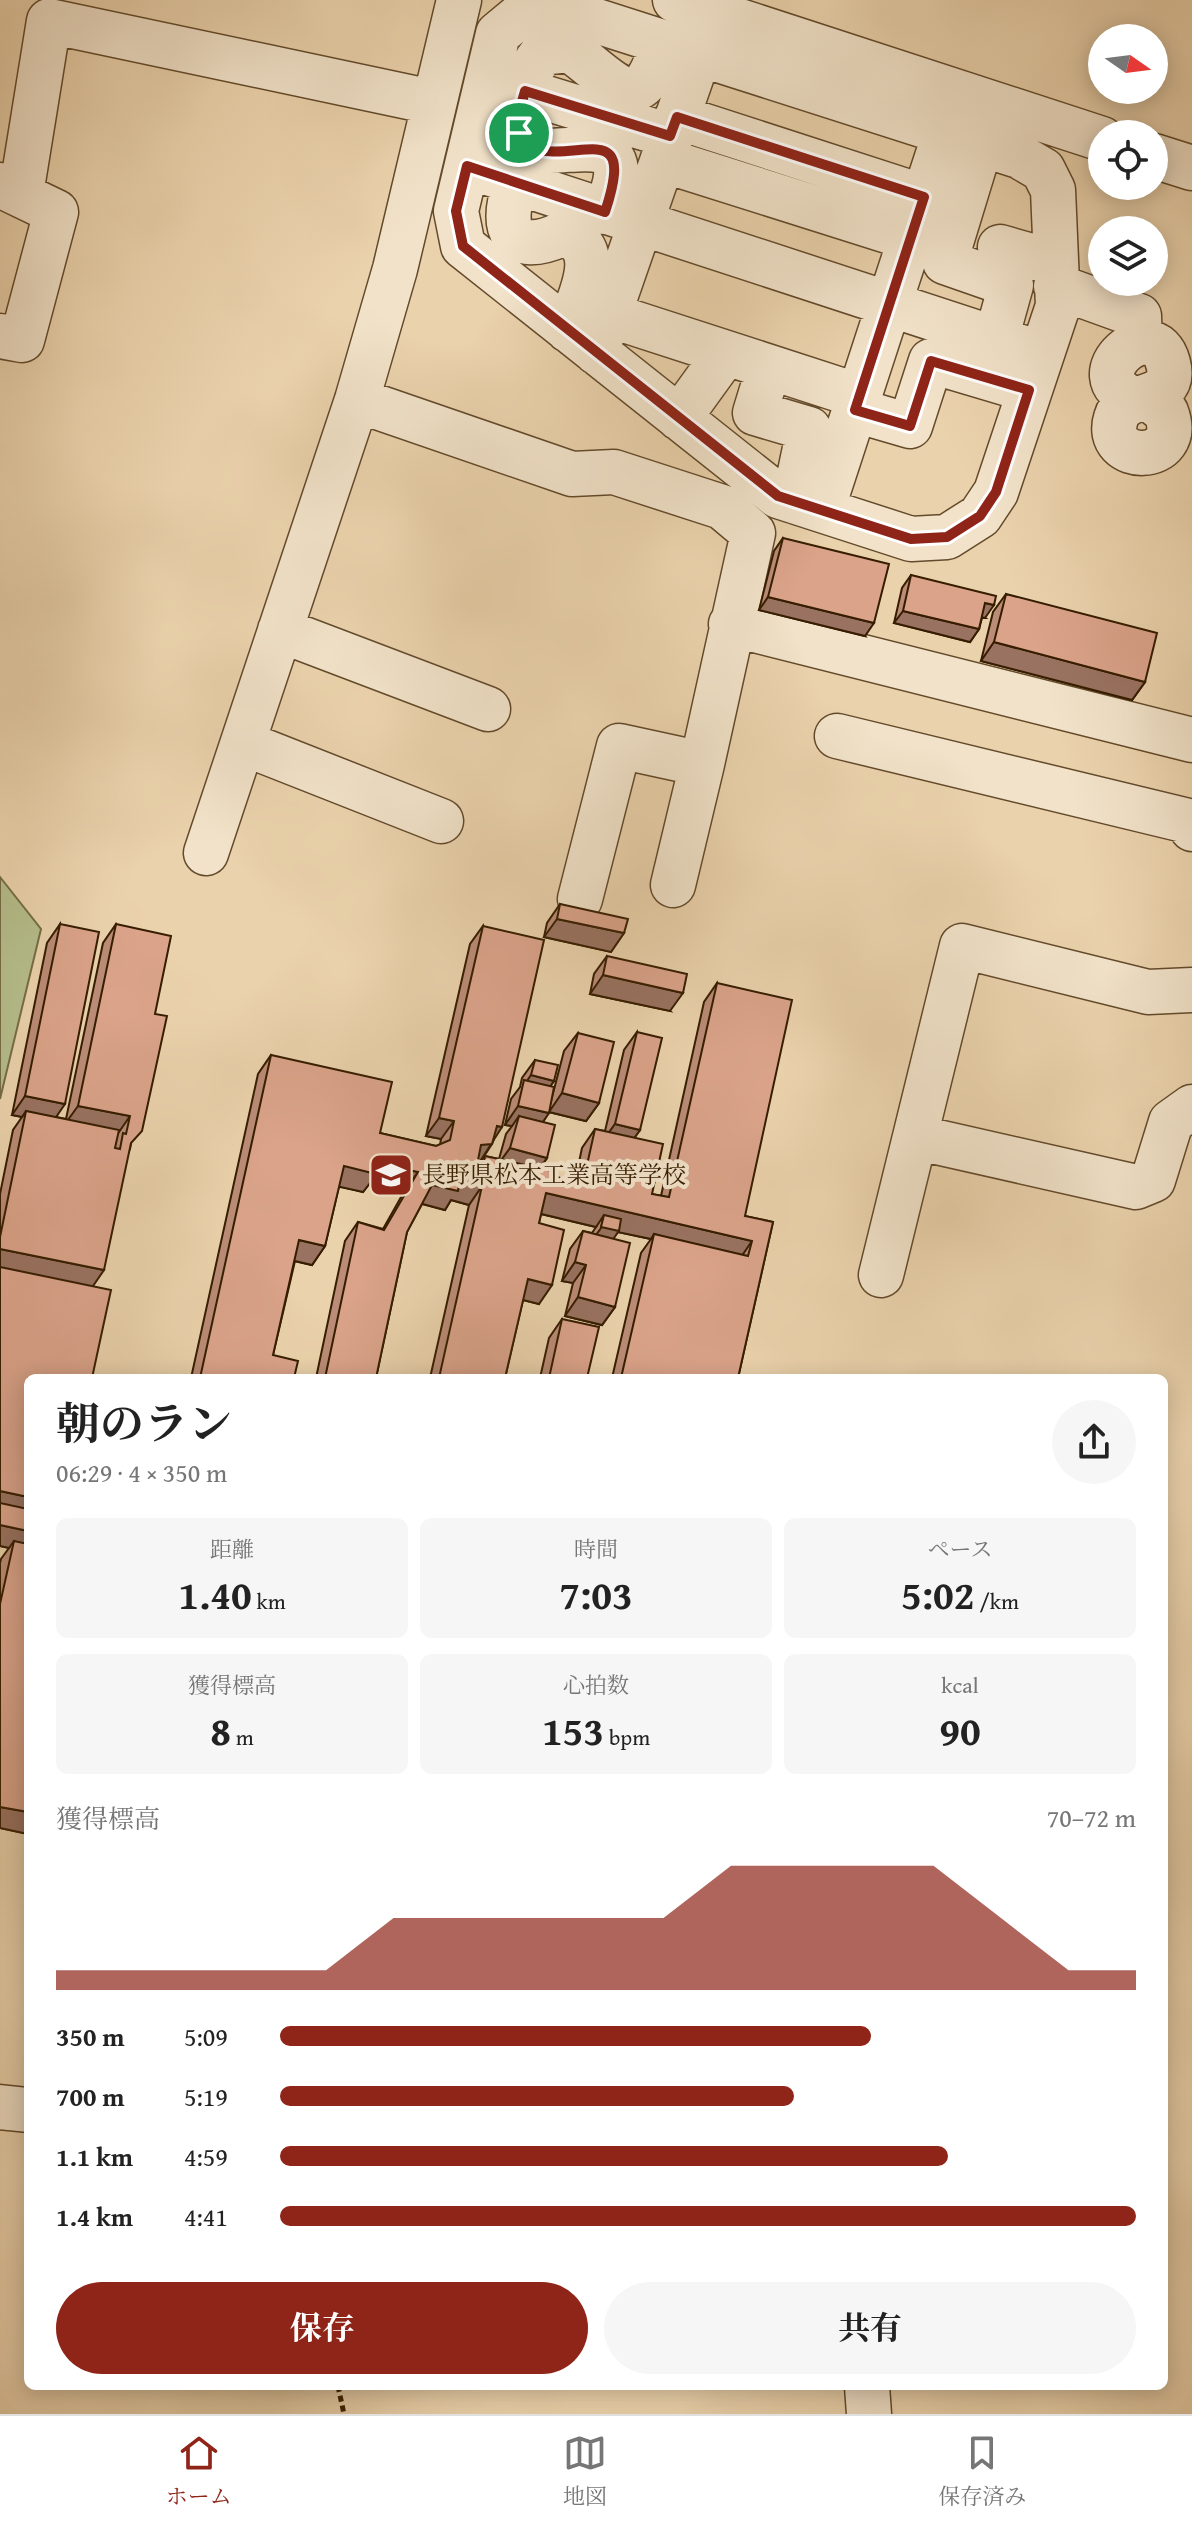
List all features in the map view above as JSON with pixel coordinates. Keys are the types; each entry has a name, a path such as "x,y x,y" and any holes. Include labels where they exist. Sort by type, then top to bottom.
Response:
{"street":[{"path":"206,853 357,400 395,269 432,102 459,0"},
{"path":"675,0 1088,134"},
{"path":"506,86 467,166 456,211 463,246 591,333 679,418 778,496 911,539 947,537 980,516 996,492 1058,306 1053,190 1043,170 978,143 556,8 522,14 498,34 506,86 519,133 530,147 558,152 590,147 607,153 612,160 623,217"},
{"path":"0,336 22,340 56,212 10,190 49,21 432,102"},
{"path":"591,333 623,217 670,138 680,49"},
{"path":"506,86 670,138 924,197"},
{"path":"670,138 716,194 910,238"},
{"path":"808,506 857,403 924,197 978,143"},
{"path":"978,143 998,234 1056,275 1139,316 1140,343 1160,351 1169,366 1167,384 1141,399 1166,412 1170,430 1162,446 1143,462"},
{"path":"978,143 945,262 1011,285 996,339"},
{"path":"1168,160 1192,168"},
{"path":"467,166 996,339 1036,372"},
{"path":"516,182 506,216 512,233 519,240 537,244 562,234 571,236 585,248 591,333"},
{"path":"591,333 726,353 769,367 910,426 931,361 1036,372"},
{"path":"679,418 726,353"},
{"path":"769,367 755,413 809,429 808,506"},
{"path":"357,400 572,474 614,472 722,507 753,533 673,885"},
{"path":"731,624 1192,740"},
{"path":"280,630 488,709"},
{"path":"837,736 1188,821 1192,829"},
{"path":"243,743 441,821"},
{"path":"580,899 619,746 702,764"},
{"path":"881,1275 962,946 1148,992 1192,990"},
{"path":"915,1137 1136,1187 1153,1180 1171,1122 1192,1107"},
{"path":"0,2107 24,2110"},
{"path":"867,2390 869,2414"}],"path":[{"path":"339,2390 344,2414"}],"green space":[{"path":"0,877 41,929 0,1099"}],"building":[{"path":"783,538 889,564 874,623 768,597"},
{"path":"911,575 996,596 994,605 985,603 979,629 903,611"},
{"path":"1006,594 1157,633 1145,682 994,642"},
{"path":"560,904 628,919 624,933 557,919"},
{"path":"60,924 99,932 65,1104 25,1096"},
{"path":"116,924 171,936 155,1014 167,1016 142,1131 131,1143 104,1270 0,1249 0,1237 26,1111 119,1130 115,1148 120,1149 123,1133 126,1134 130,1116 78,1106"},
{"path":"483,926 544,940 502,1127 497,1126 492,1144 481,1145 478,1160 484,1162 485,1156 552,1171 551,1176 583,1183 595,1129 663,1144 652,1194 669,1197 717,983 792,1000 745,1216 773,1222 739,1374 622,1374 654,1234 748,1256 752,1241 546,1193 539,1223 564,1230 552,1285 528,1279 506,1374 440,1374 482,1186 460,1180 458,1191 432,1185 407,1232 377,1374 326,1374 358,1222 384,1230 418,1172 379,1164 376,1174 344,1166 325,1246 299,1240 273,1355 298,1361 295,1374 201,1374 271,1055 392,1082 380,1133 436,1146 450,1140 454,1121 439,1118"},
{"path":"607,956 687,974 683,993 603,975"},
{"path":"637,1032 662,1038 640,1130 615,1124"},
{"path":"578,1033 614,1042 599,1103 562,1093"},
{"path":"535,1060 558,1065 554,1081 531,1075"},
{"path":"524,1080 554,1087 549,1113 518,1106"},
{"path":"519,1116 555,1125 547,1158 510,1148"},
{"path":"604,1215 621,1219 619,1231 601,1227"},
{"path":"583,1231 630,1243 615,1307 578,1297 586,1265 575,1262"},
{"path":"0,1267 111,1290 93,1374 24,1374 24,1496 0,1491"},
{"path":"562,1319 599,1327 588,1374 550,1374"},
{"path":"0,1503 24,1508 24,1530 0,1525"},
{"path":"14,1541 24,1543 24,1811 0,1807 0,1604"}],"place":[{"name":"長野県松本工業高等学校","path":"391,1175"}],"route":[{"path":"525,91 670,136 677,117 924,197 855,410 910,426 931,361 1029,390 996,492 980,516 947,537 911,539 778,496 463,246 456,211 467,166 605,212 616,179 616,169 607,153 590,147 558,152 538,151 523,141 519,133 517,123 525,91"}]}
